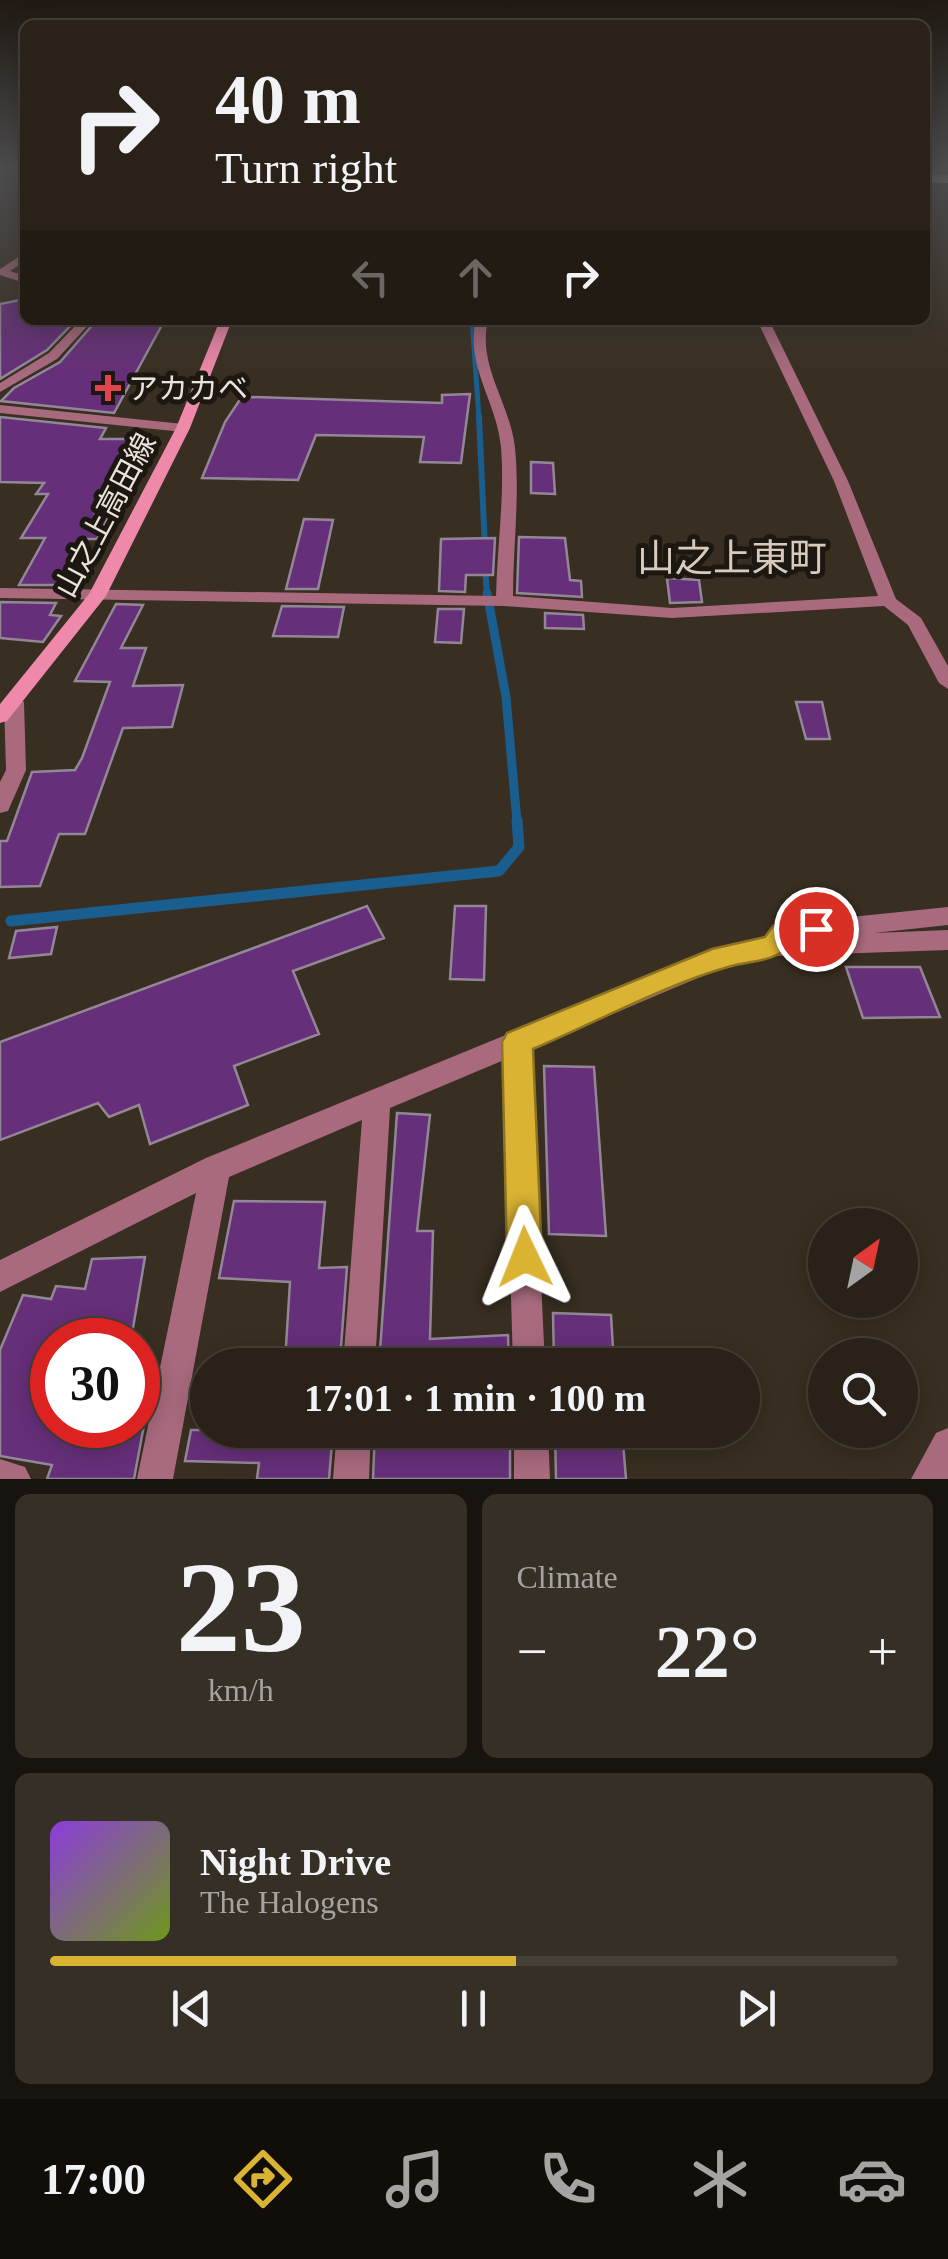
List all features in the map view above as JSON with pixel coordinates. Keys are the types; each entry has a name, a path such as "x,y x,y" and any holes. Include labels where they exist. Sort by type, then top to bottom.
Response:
{"street":[{"path":"20,259 2,272 20,278"},
{"path":"0,388 53,356 82,325"},
{"name":"山之上高田線","path":"7,709 96,596 183,428 224,325"},
{"path":"480,325 477,333 481,375 506,428 504,601"},
{"path":"765,325 841,481 888,601 915,622 948,683"},
{"path":"0,408 183,428"},
{"path":"0,593 504,601 672,613 888,601"},
{"path":"0,806 16,770 7,709"},
{"path":"774,946 783,933 948,916"},
{"path":"0,1276 216,1168 722,957 774,946 948,940"},
{"path":"517,1042 527,1348"},
{"path":"360,1348 377,1099"},
{"path":"154,1479 216,1168"},
{"path":"929,1479 948,1445"},
{"path":"351,1479 353,1448"},
{"path":"531,1448 532,1479"},
{"path":"0,1477 14,1479"}],"building":[{"path":"20,300 20,325 71,325 47,350 0,379 0,304"},
{"path":"92,325 162,325 114,413 1,401 14,388 60,362"},
{"path":"470,394 461,463 420,462 424,437 316,435 298,480 202,478 225,422 239,401 251,397 442,403 442,395"},
{"path":"0,417 106,428 100,439 140,439 95,514 110,514 97,539 87,539 65,585 19,585 45,538 21,538 48,494 36,494 44,483 0,482"},
{"path":"531,462 553,463 555,494 531,493"},
{"path":"304,519 333,520 318,589 286,589"},
{"path":"519,537 565,538 570,580 581,581 582,597 517,593"},
{"path":"495,538 493,575 466,575 465,592 439,591 441,539"},
{"path":"667,578 699,580 702,602 670,603"},
{"path":"0,602 56,603 50,615 61,616 43,642 0,638"},
{"path":"116,604 143,605 121,648 146,648 133,686 183,685 172,727 123,728 85,834 59,834 40,886 0,887 0,841 7,841 32,772 75,770 82,758 110,682 75,681"},
{"path":"282,606 344,607 338,637 273,636"},
{"path":"438,609 464,609 461,643 435,642"},
{"path":"545,613 583,615 584,629 545,628"},
{"path":"796,702 822,702 830,739 806,739"},
{"path":"367,906 384,938 293,971 319,1034 234,1066 248,1105 150,1144 139,1105 109,1117 98,1103 0,1140 0,1042"},
{"path":"455,906 486,906 484,980 450,979"},
{"path":"57,927 51,954 9,958 16,931"},
{"path":"846,967 920,967 940,1017 863,1018"},
{"path":"544,1066 594,1067 606,1236 549,1234"},
{"path":"397,1113 430,1115 417,1231 433,1231 430,1339 508,1335 508,1348 380,1348"},
{"path":"234,1201 325,1202 319,1268 347,1267 341,1348 286,1348 290,1282 219,1278"},
{"path":"145,1257 135,1318 30,1318 30,1448 140,1448 134,1479 47,1479 52,1465 0,1456 0,1350 23,1295 51,1299 56,1286 85,1289 92,1259"},
{"path":"553,1313 611,1315 613,1348 554,1348"},
{"path":"190,1435 190,1448 332,1448 329,1479 257,1479 259,1463 185,1461"},
{"path":"374,1448 510,1448 510,1479 373,1479"},
{"path":"555,1448 623,1448 626,1479 556,1479"}],"waterway":[{"path":"472,325 479,418"},
{"path":"479,416 485,549"},
{"path":"485,565 487,596"},
{"path":"487,593 506,697 517,822"},
{"path":"11,921 499,871 519,847 517,820"}],"place":[{"name":"アカカベ","path":"108,388"}],"district":[{"name":"山之上東町","path":"732,558"}],"route":[{"path":"525,1257 517,1042 722,957 774,946 783,933 816,929"}]}
